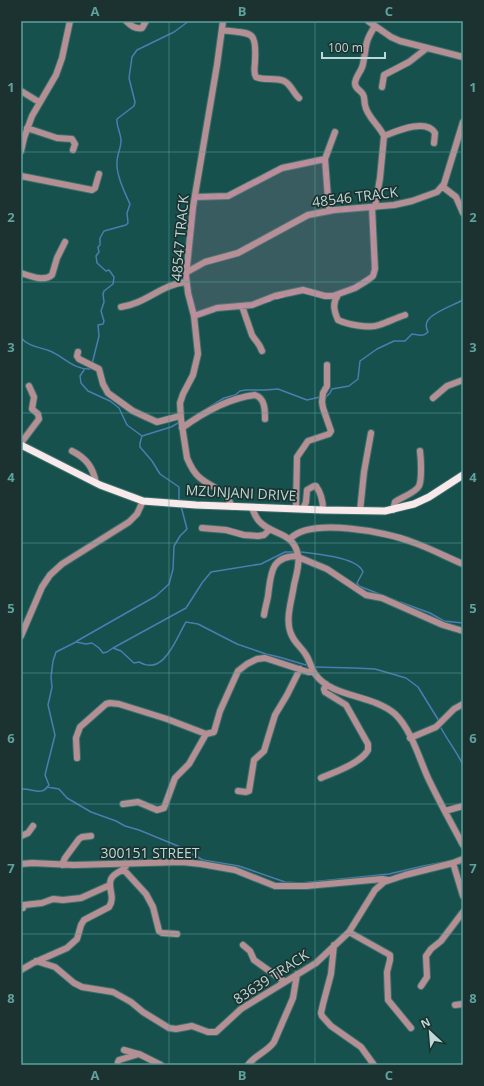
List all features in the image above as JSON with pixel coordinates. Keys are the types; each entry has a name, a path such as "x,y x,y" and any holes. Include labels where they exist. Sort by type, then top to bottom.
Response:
{"main road":[{"name":"MZUNJANI DRIVE","path":"22,442 96,483 143,501 169,503 252,508 360,511 393,510 425,499 463,475"}],"street":[{"path":"21,151 22,140 27,128 39,102 56,75 62,58 70,21"},
{"path":"126,21 137,29 142,28 146,21"},
{"name":"48547 TRACK","path":"223,21 191,221 186,282 194,316 198,354 193,375 180,403 180,416 187,458 193,470 202,480 226,495 232,506"},
{"path":"368,21 391,38 463,58"},
{"path":"194,316 217,308 258,304 275,296 303,290 328,296 338,294 355,288 368,280 374,274 374,207 380,178 384,136 371,117 365,105 362,93 357,89 355,84 357,75 363,64 367,38 375,26"},
{"path":"222,30 246,33 252,36 255,42 254,72 256,77 284,81 299,98"},
{"path":"382,87 384,75 409,62 427,48"},
{"path":"21,91 39,102"},
{"path":"463,122 443,187 456,197 463,213"},
{"path":"384,136 408,127 427,127 432,129 435,133 434,143"},
{"path":"27,128 57,138 72,139 75,142 73,150"},
{"path":"329,211 325,159 335,132"},
{"path":"195,197 228,196 282,168 325,159"},
{"path":"21,176 92,190 95,188 99,174"},
{"name":"48546 TRACK","path":"187,272 205,262 238,253 308,215 329,211 394,205 431,195 443,187"},
{"path":"21,273 42,278 50,277 65,242"},
{"path":"121,307 130,306 172,284 186,282"},
{"path":"338,294 334,304 334,310 338,320 342,322 356,325 377,326 405,314"},
{"path":"242,306 252,335 259,343 262,351"},
{"path":"78,352 78,359 93,365 100,370 103,384 108,393 133,411 157,422 180,416"},
{"path":"300,509 297,457 308,441 329,434 331,431 322,402 323,393 327,386 327,364"},
{"path":"433,398 447,386 463,380"},
{"path":"22,442 37,423 39,418 38,414 32,409 34,397 29,386"},
{"path":"182,428 205,412 255,395 262,399 265,419"},
{"path":"21,432 22,442"},
{"path":"360,511 364,472 372,433"},
{"path":"72,451 82,456 89,463 96,483"},
{"path":"393,510 398,500 416,490 419,485 421,466 420,451"},
{"path":"300,509 306,502 307,490 316,486 323,502 322,510"},
{"path":"21,636 23,624 42,587 50,575 62,564 130,522 137,514 143,501"},
{"path":"252,508 259,522 270,530 290,539 294,544 298,556 288,621 292,636 307,656 313,672 326,684 342,692 379,704 387,708 397,717 410,738 428,779 463,845"},
{"path":"202,528 226,530 244,535 258,536 264,535 270,530"},
{"path":"290,539 292,536 302,532 319,528 361,530 409,540 463,564"},
{"path":"264,615 269,582 274,565 284,557 298,556 327,569 364,594 382,598 443,625 463,631"},
{"path":"77,758 76,738 80,727 106,704 119,704 167,719 206,734 214,732 223,704 238,671 243,667 257,659 265,658 308,672 313,672"},
{"path":"238,791 249,791 254,760 264,751 275,715 300,669"},
{"path":"321,778 361,758 368,750 368,744 349,709 344,703 325,692 324,689 326,684"},
{"path":"410,738 436,727 454,709 463,704"},
{"path":"123,804 138,802 157,810 164,808 175,778 189,764 206,734"},
{"path":"445,811 463,806"},
{"path":"21,836 28,833 33,826"},
{"path":"62,865 65,858 79,839 82,837 91,836"},
{"name":"300151 STREET","path":"21,864 32,863 126,867 158,862 201,864 235,870 275,886 306,886 382,879 388,880 463,859"},
{"path":"453,863 463,896"},
{"path":"21,970 36,961 67,948 74,942 77,939 84,920 109,907 111,904 112,893 110,885 111,879 126,867 154,907 159,931 177,934"},
{"name":"83639 TRACK","path":"36,961 55,967 82,988 114,992 169,1028 176,1029 192,1026 212,1032 219,1030 241,1009 316,963 348,932 375,890 388,880"},
{"path":"23,908 24,905 42,903 53,899 63,900 81,898 110,885"},
{"path":"421,986 427,977 426,956 431,949 441,941 463,912"},
{"path":"348,932 390,955 387,972 388,1000 411,1028"},
{"path":"243,945 250,951 254,960 285,982"},
{"path":"334,945 331,974 321,1013 322,1016 331,1026 361,1047 374,1065"},
{"path":"248,1065 253,1059 271,1047 274,1042 294,998 297,974"},
{"path":"455,1005 463,1004"},
{"path":"124,1050 139,1054 161,1065"},
{"path":"118,1062 119,1060 139,1054"}],"highlighted area":[{"path":"325,159 329,211 372,207 374,274 349,291 328,296 300,291 252,305 217,308 194,316 186,276 195,197 228,196 282,168"}],"waterway":[{"path":"92,364 99,336 98,325 103,324 104,321 101,311 104,302 103,294 104,291 113,284 114,277 109,270 106,271 97,263 96,256 99,252 98,247 100,245 100,238 104,231 126,225 128,223 127,213 130,204 121,184 117,167 117,159 121,141 117,119 134,106 135,102 129,78 132,57 137,50 174,32 189,21"},
{"path":"326,397 332,389 349,386 358,379 360,361 377,349 394,341 405,341 412,334 426,334 428,332 426,323 431,317 439,311 463,300"},
{"path":"21,338 28,343 55,353 74,365 84,369 90,369 91,367"},
{"path":"84,370 80,376 81,383 88,391 110,401 119,408 127,425 142,436 140,447 152,461 160,474 179,487 179,501"},
{"path":"201,412 224,398 246,390 278,389 307,400 320,397"},
{"path":"142,436 171,427 178,423"},
{"path":"77,641 156,596 169,584 173,569 174,546 180,536 187,529 181,506"},
{"path":"113,648 186,608 211,572 261,564 285,552 295,552"},
{"path":"301,552 336,557 353,563 360,567 363,572 357,583 359,586 397,601"},
{"path":"400,602 430,613 444,621 463,623"},
{"path":"21,789 43,791 49,785 45,775 55,735 48,705 52,687 51,677 53,661 56,652 76,642 86,644 92,643 103,653 113,648 121,651 134,663 139,662 148,665 155,664 168,654 186,622 198,624 237,644 306,665"},
{"path":"315,667 375,669 406,678 418,687 439,721"},
{"path":"441,728 463,765"},
{"path":"47,787 59,789 67,798 91,812 178,846 203,860 239,866 285,882 301,883 389,874 444,862"},
{"path":"459,864 463,863"}]}
